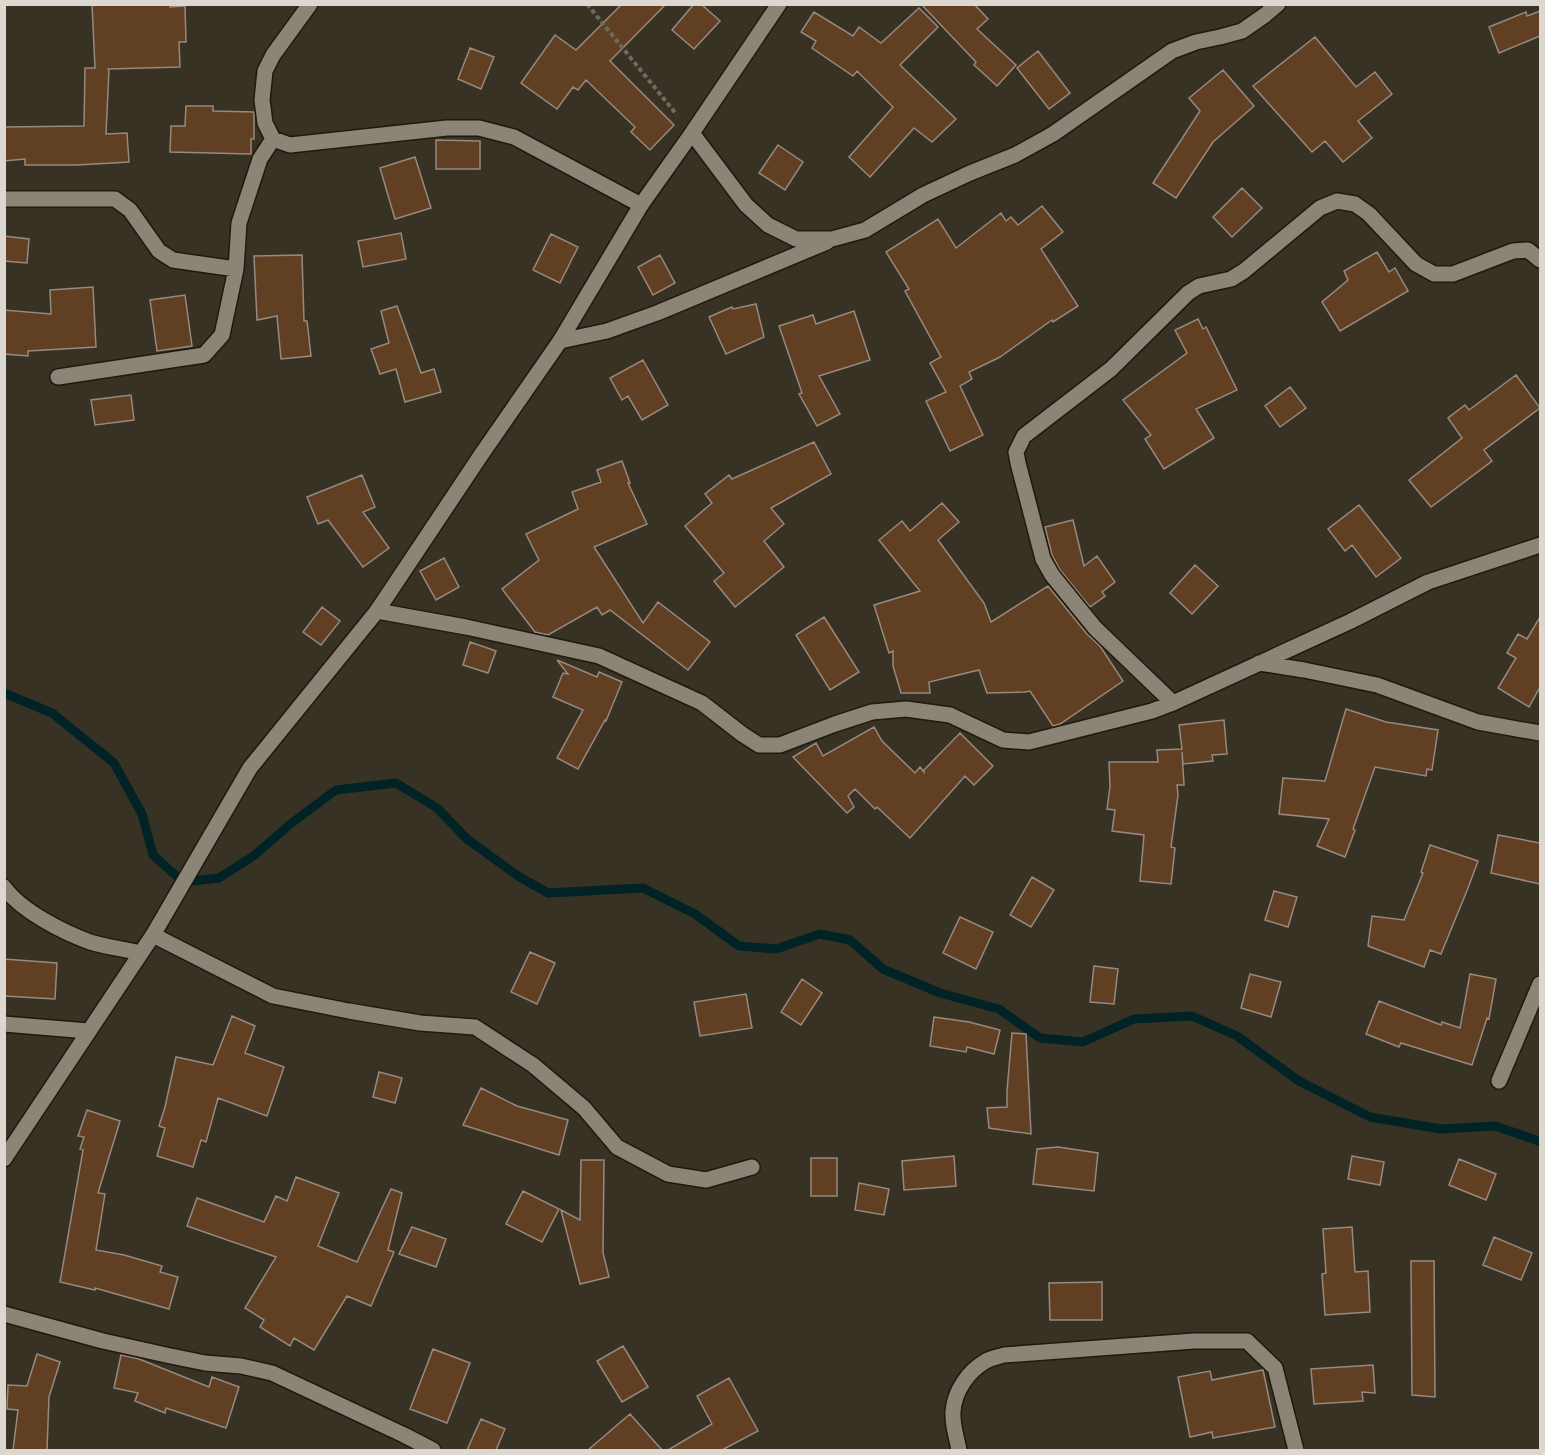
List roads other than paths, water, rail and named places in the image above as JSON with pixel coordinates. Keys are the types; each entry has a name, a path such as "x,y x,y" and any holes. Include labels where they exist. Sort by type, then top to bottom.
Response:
{"street":[{"path":"310,4 273,55 265,71 263,111 265,123 273,139 290,145 447,128 479,128 514,137 641,205"},
{"path":"4,1159 153,935 250,768 377,611 481,455 561,341 641,205 779,4"},
{"path":"561,341 607,331 657,313 832,239 865,230 923,195 1015,155 1053,134 1172,51 1242,31 1278,4"},
{"path":"692,133 740,198 768,225 796,239 832,239"},
{"path":"58,377 204,355 222,335 236,269 239,223 260,159 273,139"},
{"path":"4,199 115,199 130,210 159,251 173,260 236,269"},
{"path":"1173,703 1095,628 1052,575 1043,560 1016,452 1024,436 1111,369 1188,293 1199,286 1231,279 1244,271 1320,208 1337,201 1355,204 1370,214 1416,264 1434,274 1453,274 1514,251 1528,250 1540,260"},
{"path":"377,611 466,627 598,656 702,703 759,745 780,745 872,712 906,709 950,715 1003,740 1029,742 1152,711 1173,703 1428,582 1540,545"},
{"path":"1259,663 1377,685 1478,722 1540,733"},
{"path":"4,887 10,895 45,921 90,942 140,953"},
{"path":"153,935 273,996 420,1023 475,1027 533,1065 584,1108 617,1147 668,1174 706,1180 752,1167"},
{"path":"1499,1082 1540,984"},
{"path":"4,1024 88,1031"},
{"path":"4,1314 155,1353 273,1373 433,1450"},
{"path":"959,1450 953,1413 957,1394 973,1372 986,1361 1016,1354 1194,1341 1247,1341 1275,1368 1296,1450"}],"waterway":[{"path":"4,693 52,713 114,763 142,814 153,855 183,882 219,878 255,855 289,825 336,790 396,783 437,808 467,839 518,876 548,893 643,888 695,914 739,946 776,949 820,934 850,940 883,969 940,993 999,1009 1040,1038 1083,1042 1134,1019 1192,1016 1237,1036 1299,1081 1370,1117 1441,1129 1495,1126 1540,1142"}]}
